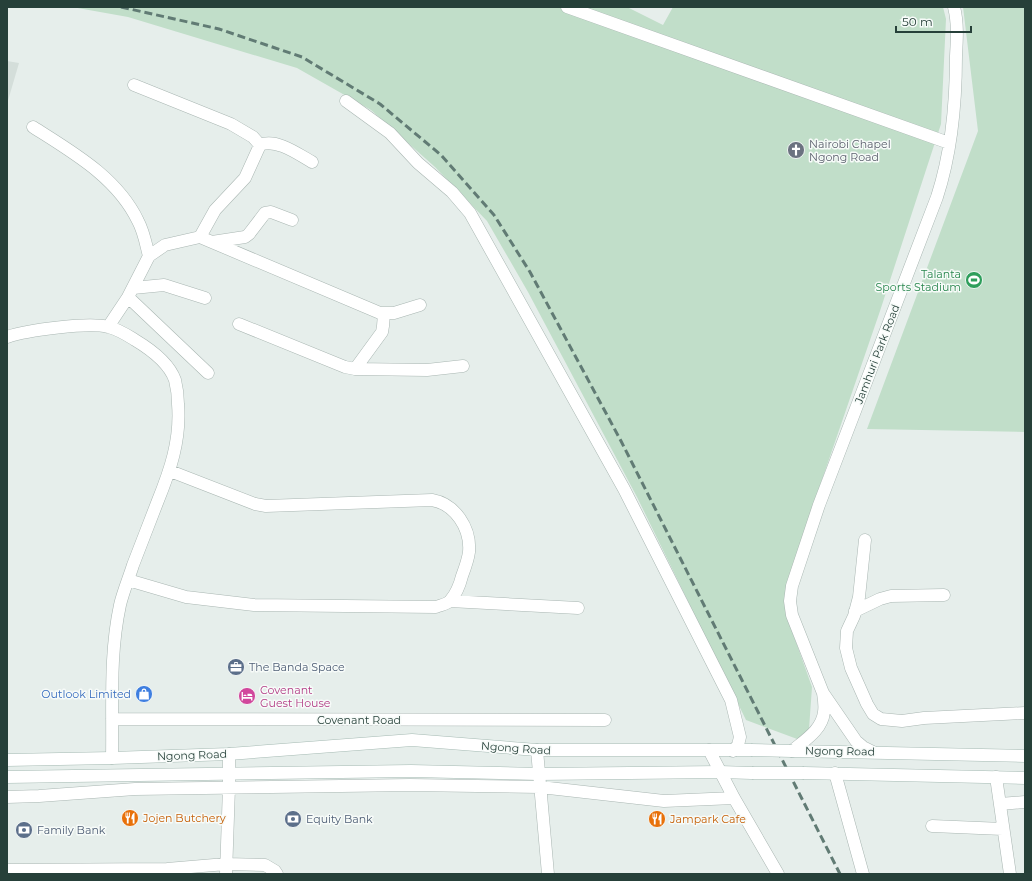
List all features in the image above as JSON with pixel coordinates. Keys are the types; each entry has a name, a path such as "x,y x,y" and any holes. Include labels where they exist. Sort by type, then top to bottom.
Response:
{"street":[{"path":"567,7 949,143"},
{"name":"Jamhuri Park Road","path":"873,752 856,741 823,693 792,615 790,601 792,586 819,505 937,197 944,175 956,76 956,17 954,7"},
{"path":"134,84 230,124 253,137 260,145"},
{"path":"346,101 390,133 418,163 452,192 470,212 624,489 731,700 740,737 738,745 733,751"},
{"path":"33,127 71,152 113,185 121,194 138,221 149,256"},
{"path":"200,237 215,210 245,178 260,145 266,143 280,145 312,162"},
{"path":"211,242 245,237 265,213 271,212 292,220"},
{"path":"108,327 130,293 149,256 165,245 200,237 384,314 394,313 420,305"},
{"path":"130,293 164,285 205,298"},
{"path":"130,293 208,373"},
{"path":"355,369 382,332 384,314"},
{"path":"238,324 345,367 355,369 427,370 463,366"},
{"path":"7,337 31,331 85,325 108,327 130,337 157,356 168,368 175,380 179,430 170,471 128,580 121,603 114,636 112,677 112,758"},
{"path":"128,580 186,597 254,606 436,607 444,605 450,601 461,580 469,552 466,529 459,516 440,501 432,500 266,506 255,504 170,471"},
{"path":"865,540 859,597 847,630 846,648 851,668 873,714 881,719 902,721 924,718 1025,713"},
{"path":"855,611 880,599 891,596 944,595"},
{"path":"450,601 578,608"},
{"name":"Jamhuri Park Road","path":"792,751 808,738 820,725 824,712 823,693"},
{"name":"Covenant Road","path":"112,719 605,720"},
{"name":"Ngong Road","path":"7,760 229,754 412,740 537,750 751,750 1025,756"},
{"path":"537,750 548,874"},
{"path":"710,750 734,798 778,874"},
{"path":"226,869 229,754"},
{"name":"Ngong Road","path":"7,777 411,771 539,781 720,772 1025,778"},
{"path":"835,774 863,874"},
{"path":"996,777 1010,874"},
{"path":"7,797 135,789 403,785 539,781 664,801 734,798"},
{"path":"1000,804 1025,802"},
{"path":"932,826 1003,829"},
{"path":"7,870 57,872 167,872 226,869 265,865 277,874"}],"shaded area":[{"path":"7,61 19,63 7,104"}],"green space":[{"path":"72,7 627,7 663,25 673,7 943,7 946,19 941,124 880,311 786,588 786,614 812,687 808,743 746,720 637,497 528,292 487,221 435,167 371,110 297,68 128,17"},
{"name":"Talanta Sports Stadium","path":"963,7 1025,7 1025,432 867,429 978,131"}],"railway":[{"path":"121,7 219,29 302,57 380,104 441,155 494,215 530,272 621,441 840,874"}],"place":[{"name":"Nairobi Chapel Ngong Road","path":"796,150"},
{"name":"Talanta Sports Stadium","path":"974,280"},
{"name":"The Banda Space","path":"236,667"},
{"name":"Outlook Limited","path":"144,694"},
{"name":"Covenant Guest House","path":"247,696"},
{"name":"Jojen Butchery","path":"130,818"},
{"name":"Equity Bank","path":"293,819"},
{"name":"Jampark Cafe","path":"657,819"},
{"name":"Family Bank","path":"24,830"}]}
